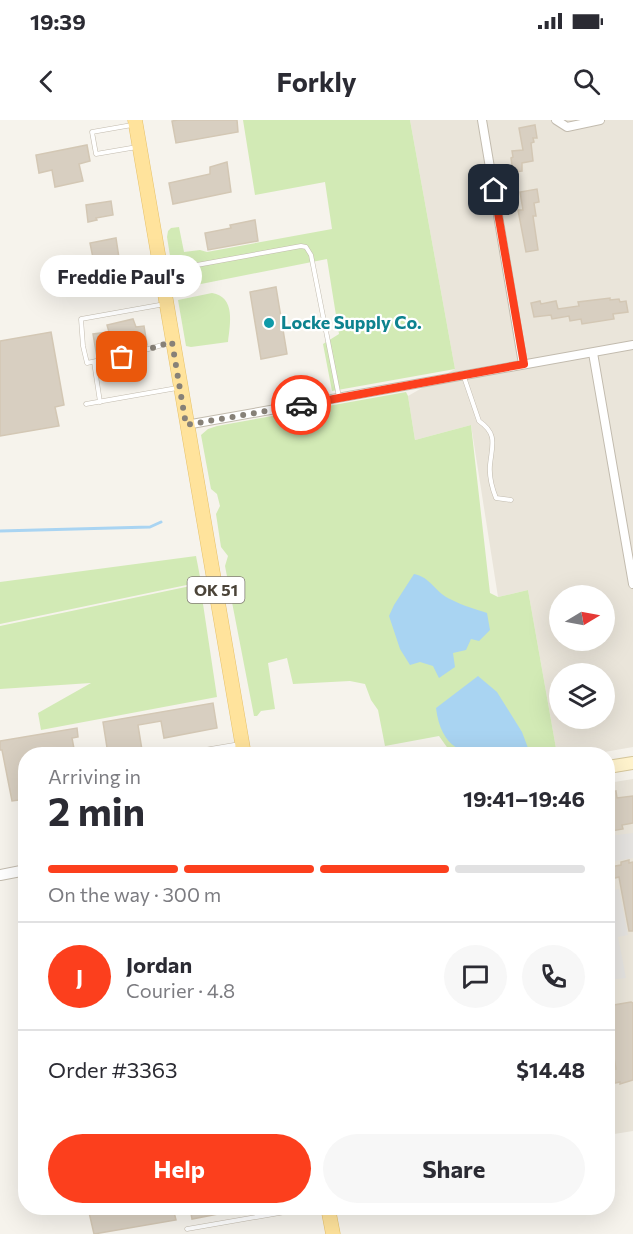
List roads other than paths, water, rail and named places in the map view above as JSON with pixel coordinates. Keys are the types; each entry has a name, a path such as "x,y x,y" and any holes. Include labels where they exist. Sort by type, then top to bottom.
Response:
{"main road":[{"name":"OK 51","path":"135,122 243,747"},
{"path":"615,766 633,763"},
{"path":"329,1215 333,1234"}],"street":[{"path":"482,120 524,364"},
{"path":"556,120 567,127 600,120"},
{"path":"186,425 633,345"},
{"path":"594,353 633,584"},
{"path":"0,875 18,872"}],"lane":[{"path":"135,122 92,132 96,154 139,147"},
{"path":"160,271 306,247 311,255 340,399"},
{"path":"166,303 81,319 83,346 87,363 172,342"},
{"path":"94,362 100,402"},
{"path":"464,376 479,421 492,435 494,448 490,465 492,488 496,498 511,500"},
{"path":"86,404 180,387"},
{"path":"187,1229 268,1215"}],"water":[{"path":"414,574 425,578 446,597 487,613 490,630 479,641 471,639 466,650 453,653 455,667 439,678 433,666 420,662 410,665 400,649 389,616"},
{"path":"478,676 497,692 522,732 528,747 456,747 447,739 440,726 436,708"}],"waterway":[{"path":"0,531 150,527 161,522"}],"place":[{"name":"Locke Supply Co.","path":"269,323"},
{"name":"Freddie Paul's","path":"122,357"}]}
